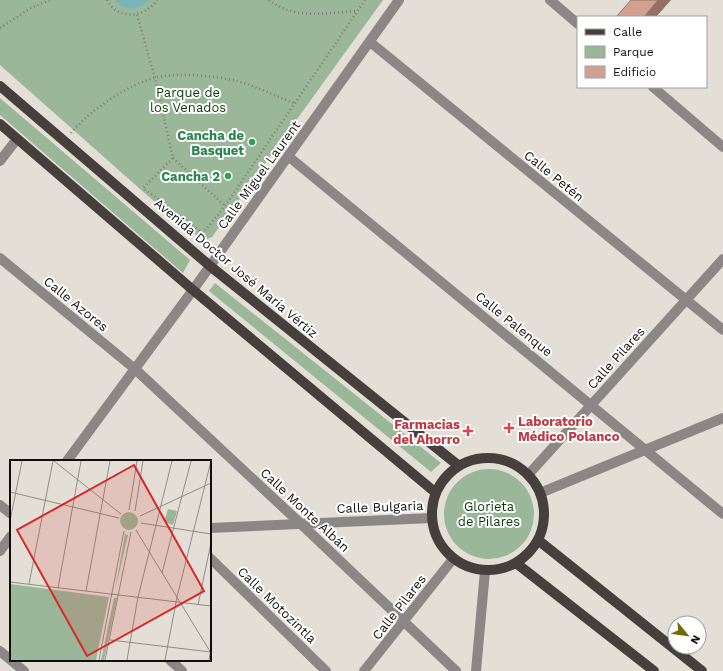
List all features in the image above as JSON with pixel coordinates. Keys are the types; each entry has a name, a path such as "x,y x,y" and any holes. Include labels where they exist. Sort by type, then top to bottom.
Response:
{"main road":[{"name":"Avenida Doctor José María Vértiz","path":"0,86 210,266 459,466"},
{"path":"0,124 193,290 436,493"},
{"path":"488,458 502,460 516,466 528,475 540,493 544,509 538,540 532,549 516,563 496,570 468,567 453,559 442,547 435,534 432,518 436,493 450,473 459,466 473,460 488,458"},
{"path":"538,540 702,671"},
{"path":"516,563 654,671"}],"street":[{"name":"Calle Miguel Laurent","path":"68,460 193,290 399,0"},
{"path":"550,0 577,23"},
{"name":"Calle Petén","path":"370,42 723,330"},
{"path":"654,88 723,146"},
{"path":"0,161 17,139"},
{"name":"Calle Palenque","path":"288,156 645,448 723,514"},
{"name":"Calle Azores","path":"0,258 135,369"},
{"name":"Calle Pilares","path":"528,475 723,259"},
{"name":"Calle Monte Albán","path":"135,369 456,671"},
{"path":"540,493 645,448 723,418"},
{"path":"0,505 10,513"},
{"name":"Calle Bulgaria","path":"211,528 432,518"},
{"path":"0,551 8,539"},
{"name":"Calle Motozintla","path":"211,559 326,671"},
{"name":"Calle Pilares","path":"364,671 453,559"},
{"path":"476,671 485,570"},
{"path":"0,651 10,659"},
{"path":"12,661 24,671"},
{"path":"171,661 182,671"}],"path":[{"path":"0,28 31,8 50,0"},
{"path":"107,0 114,9 121,13 138,15 146,11 157,0"},
{"path":"269,0 283,9 300,14 357,11"},
{"path":"173,158 143,188 203,233 224,206 365,0"},
{"path":"138,15 155,78 173,158 224,206"},
{"path":"64,141 98,107 121,93 155,78 200,75 238,81 294,104"}],"green space":[{"name":"Parque de los Venados","path":"0,0 383,0 212,237 205,240 183,227 0,65"},
{"path":"0,98 190,260 183,273 0,115"},
{"path":"215,283 441,463 431,472 209,291"},
{"name":"Glorieta de Pilares","path":"489,469 506,472 521,482 531,497 534,514 531,531 521,546 506,556 489,559 472,556 457,546 447,531 444,514 447,497 457,482 472,472"}],"water":[{"path":"115,0 148,0 141,7 132,9 118,4"}],"building":[{"path":"631,0 658,0 645,16 617,16"}],"place":[{"name":"Cancha de Basquet","path":"252,142"},
{"name":"Cancha 2","path":"228,176"},
{"name":"Laboratorio Médico Polanco","path":"509,428"},
{"name":"Farmacias del Ahorro","path":"468,431"}]}
